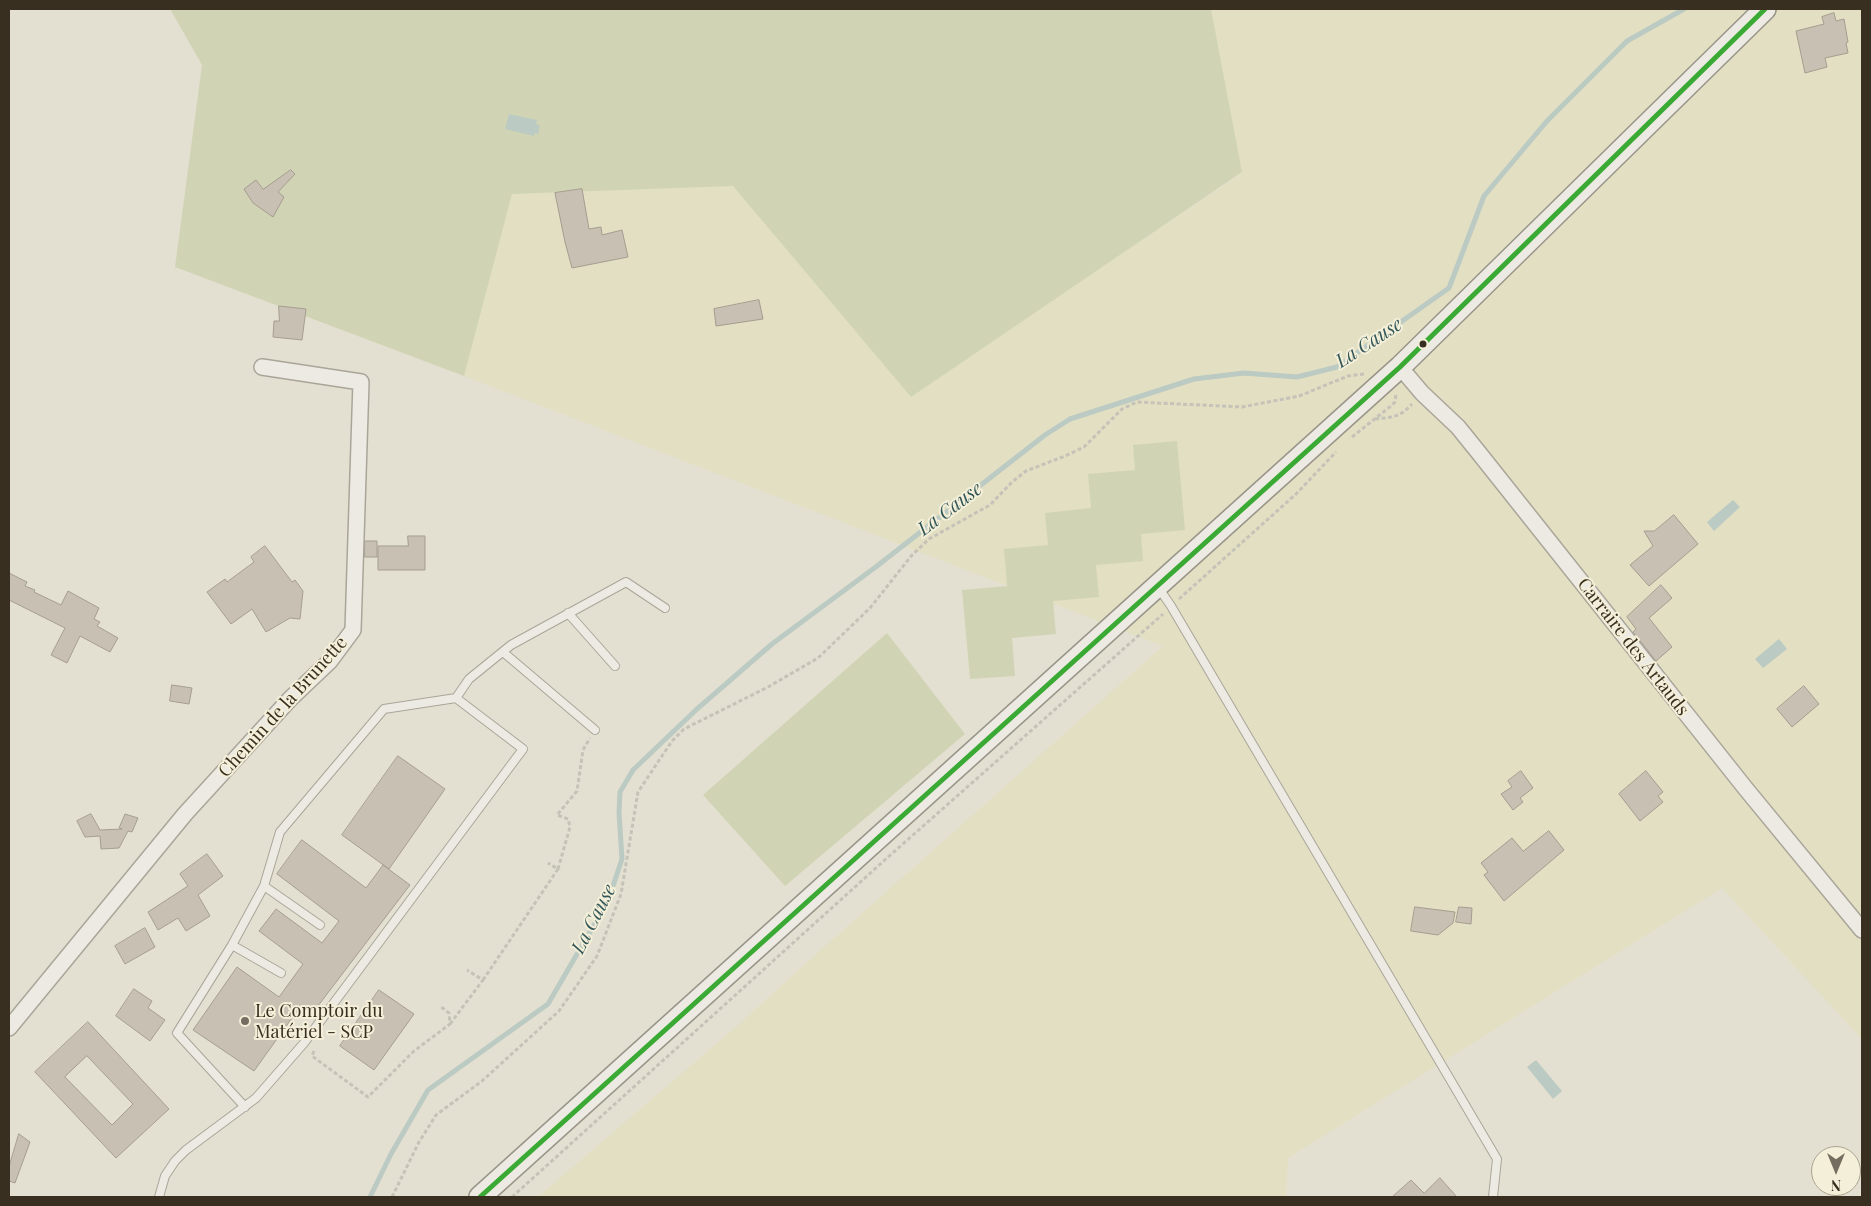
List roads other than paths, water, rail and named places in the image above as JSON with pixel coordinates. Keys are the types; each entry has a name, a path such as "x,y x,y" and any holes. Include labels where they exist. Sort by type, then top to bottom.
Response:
{"street":[{"path":"480,1197 1157,585 1403,371 1765,9"},
{"name":"Chemin de la Brunette","path":"9,1028 185,814 290,699 330,661 353,630 361,382 262,367"},
{"name":"Carraire des Artauds","path":"1403,371 1422,393 1458,428 1491,468 1746,789 1862,930"}],"lane":[{"path":"456,698 469,679 511,645 626,582 665,608"},
{"path":"1157,585 1497,1159 1493,1197"},
{"path":"568,613 615,666"},
{"path":"502,652 595,730"},
{"path":"159,1197 165,1176 175,1161 186,1150 245,1107 270,1083 304,1043 523,750 456,698 384,709 280,832 264,886 232,945 177,1033 245,1107"},
{"path":"264,886 320,925"},
{"path":"232,945 282,972"}],"waterway":[{"name":"La Cause","path":"370,1197 391,1154 428,1090 548,1004 608,901 622,859 619,813 620,792 633,770 697,709 772,644 877,566 1045,435 1070,419 1194,379 1244,373 1297,377 1337,367 1449,288 1484,196 1547,121 1627,41 1684,9"}],"place":[{"name":"Le Comptoir du Matériel - SCP","path":"245,1021"}]}
